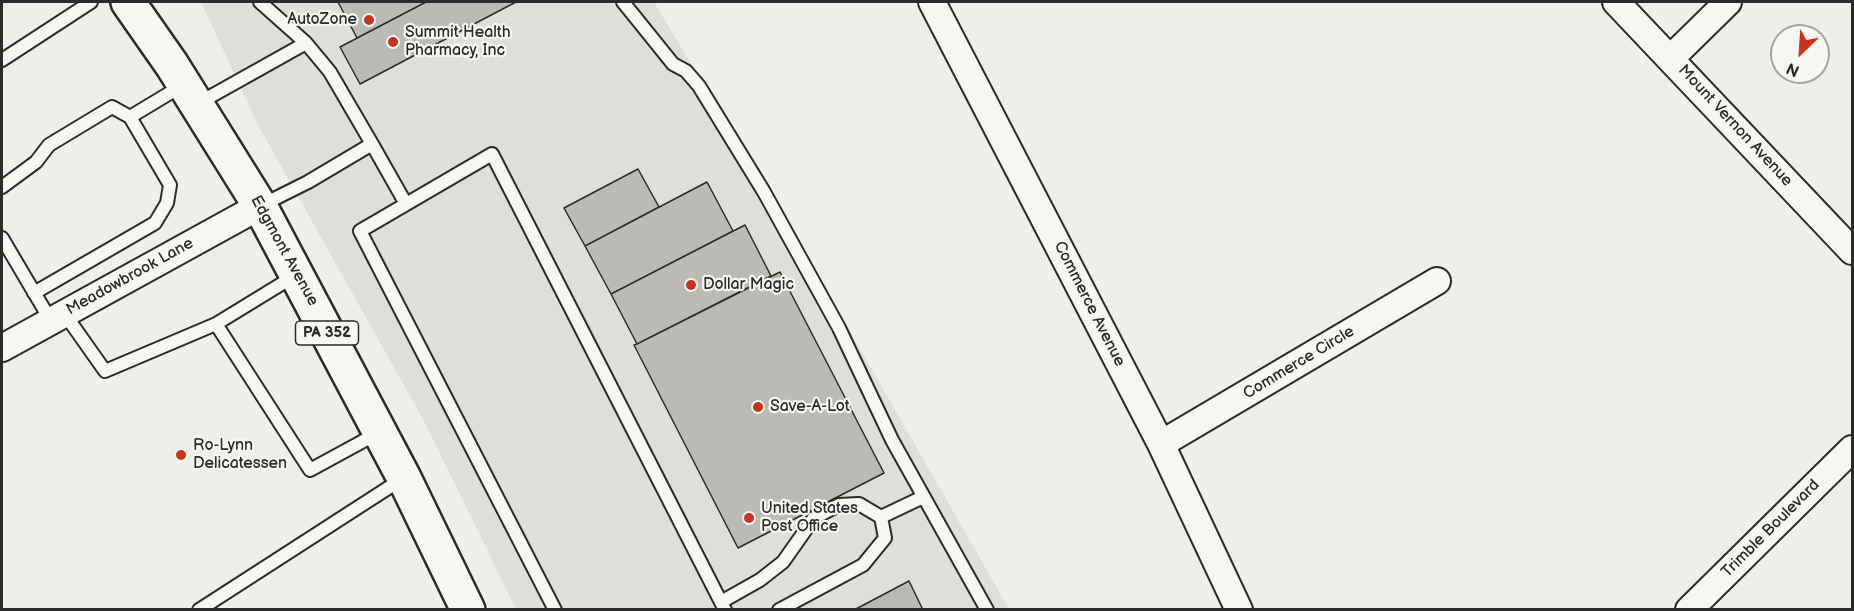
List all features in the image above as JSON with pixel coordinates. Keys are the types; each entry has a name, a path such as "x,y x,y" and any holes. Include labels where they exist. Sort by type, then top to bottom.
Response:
{"main road":[{"name":"Edgmont Avenue","path":"128,2 172,64 260,206 404,478 468,609"}],"street":[{"name":"Commerce Avenue","path":"932,2 1161,444 1239,609"},
{"name":"Mount Vernon Avenue","path":"1616,2 1852,251"},
{"path":"1671,58 1728,2"},
{"name":"Meadowbrook Lane","path":"2,348 260,206"},
{"name":"Commerce Circle","path":"1161,444 1437,281"},
{"name":"Trimble Boulevard","path":"1689,609 1852,449"}],"lane":[{"path":"2,60 91,2"},
{"path":"260,2 306,42 330,72 406,204"},
{"path":"623,2 673,64 686,71 699,86 764,192 839,327 892,440 987,609"},
{"path":"130,117 190,94 306,42"},
{"path":"2,187 36,162 49,145 112,107 130,117 170,185 167,202 155,223 34,293"},
{"path":"260,206 308,182 372,144"},
{"path":"555,609 360,231 492,154 723,605 783,562 814,518 839,505 859,504 881,517 885,538 863,565 779,609"},
{"path":"2,238 34,293 105,371 216,324 297,274"},
{"path":"216,324 310,470 380,432"},
{"path":"199,609 404,478"},
{"path":"881,517 923,497"}],"shaded area":[{"path":"201,2 654,2 819,277 1009,609 516,609 424,421 258,125"}],"building":[{"name":"AutoZone","path":"338,2 426,2 357,38"},
{"name":"Summit Health Pharmacy, Inc","path":"426,2 516,2 360,84 340,47"},
{"path":"638,169 659,207 585,246 564,208"},
{"path":"707,182 733,231 611,294 585,246"},
{"name":"Dollar Magic","path":"745,225 771,276 637,344 611,294"},
{"path":"780,272 884,473 738,548 634,345"},
{"path":"909,581 923,610 854,610"}],"place":[{"name":"AutoZone","path":"369,20"},
{"name":"Summit Health Pharmacy, Inc","path":"393,42"},
{"name":"Dollar Magic","path":"691,285"},
{"name":"Save-A-Lot","path":"758,407"},
{"name":"Ro-Lynn Delicatessen","path":"181,455"},
{"name":"United States Post Office","path":"749,518"}]}
